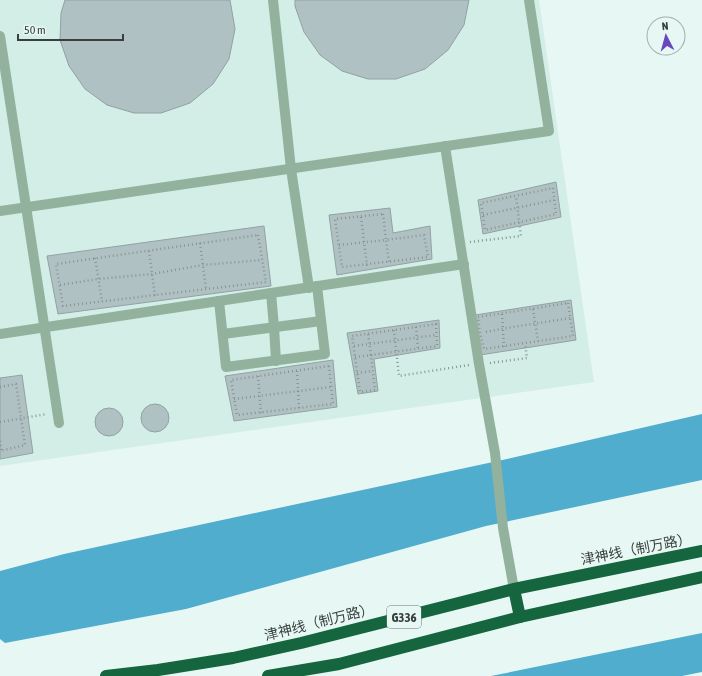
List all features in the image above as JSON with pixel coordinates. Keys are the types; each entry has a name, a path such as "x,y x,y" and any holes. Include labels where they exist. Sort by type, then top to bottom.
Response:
{"highway":[{"name":"津神线（制万路）","path":"106,676 158,670 233,658 308,641 514,589 702,551"},
{"name":"G336","path":"268,676 339,664 520,617 702,577"},
{"path":"514,589 520,617"}],"street":[{"path":"219,301 226,367 325,354 321,320 313,287 291,169 273,0"},
{"path":"0,212 549,131 529,0"},
{"path":"0,36 59,423"},
{"path":"445,146 479,364 495,453 503,528 514,589"},
{"path":"0,334 464,264"},
{"path":"271,293 276,361"},
{"path":"222,334 321,320"}],"path":[{"path":"553,188 556,214 485,230 481,203 516,196 553,188"},
{"path":"460,243 521,236 516,196"},
{"path":"483,215 554,200"},
{"path":"339,245 386,240 424,235 428,257 389,262 342,267 335,220 383,214 386,240 389,262"},
{"path":"361,216 368,279"},
{"path":"258,235 266,282 63,306 56,264 148,251 258,235"},
{"path":"200,243 206,289"},
{"path":"148,251 155,295"},
{"path":"95,258 102,301"},
{"path":"60,285 98,279 152,274 203,265 262,260"},
{"path":"568,303 573,336 484,349 478,317 502,314 568,303"},
{"path":"533,309 538,341"},
{"path":"502,314 504,347"},
{"path":"480,333 570,318"},
{"path":"355,357 371,355 396,352 437,346 436,324 352,336 354,346 355,357 357,373 360,392 375,390 372,371 371,355 370,344 368,334"},
{"path":"416,327 418,349"},
{"path":"394,330 399,376 527,358 526,343"},
{"path":"354,346 436,335"},
{"path":"329,366 333,404 237,415 231,380 258,376 329,366"},
{"path":"297,371 299,408"},
{"path":"357,373 372,371"},
{"path":"258,376 261,413"},
{"path":"0,387 16,384 25,445 1,450 0,440"},
{"path":"234,399 331,387"},
{"path":"0,422 57,412"}],"shaded area":[{"path":"0,0 539,0 594,382 0,466"}],"water":[{"path":"702,414 702,480 486,526 186,609 5,643 0,639 0,571 64,554 507,459"},
{"path":"702,633 702,672 682,676 491,676"}],"building":[{"path":"65,0 230,0 235,29 229,59 213,84 190,103 161,113 134,113 107,105 85,89 69,66 60,40 61,13"},
{"path":"295,0 469,0 464,25 448,50 425,69 396,79 368,79 342,71 320,55 304,32 295,6"},
{"path":"556,182 561,217 483,234 478,200"},
{"path":"390,208 393,233 430,226 432,259 337,275 329,215"},
{"path":"264,226 271,286 58,314 47,256"},
{"path":"571,300 576,340 480,355 475,315"},
{"path":"439,320 440,348 374,359 378,391 358,394 347,333"},
{"path":"333,360 337,407 234,421 225,376"},
{"path":"22,375 33,453 0,459 0,378"},
{"path":"155,404 165,408 169,418 165,428 155,432 145,428 141,418 145,408"},
{"path":"109,408 119,412 123,422 119,432 109,436 99,432 95,422 99,412"}]}
